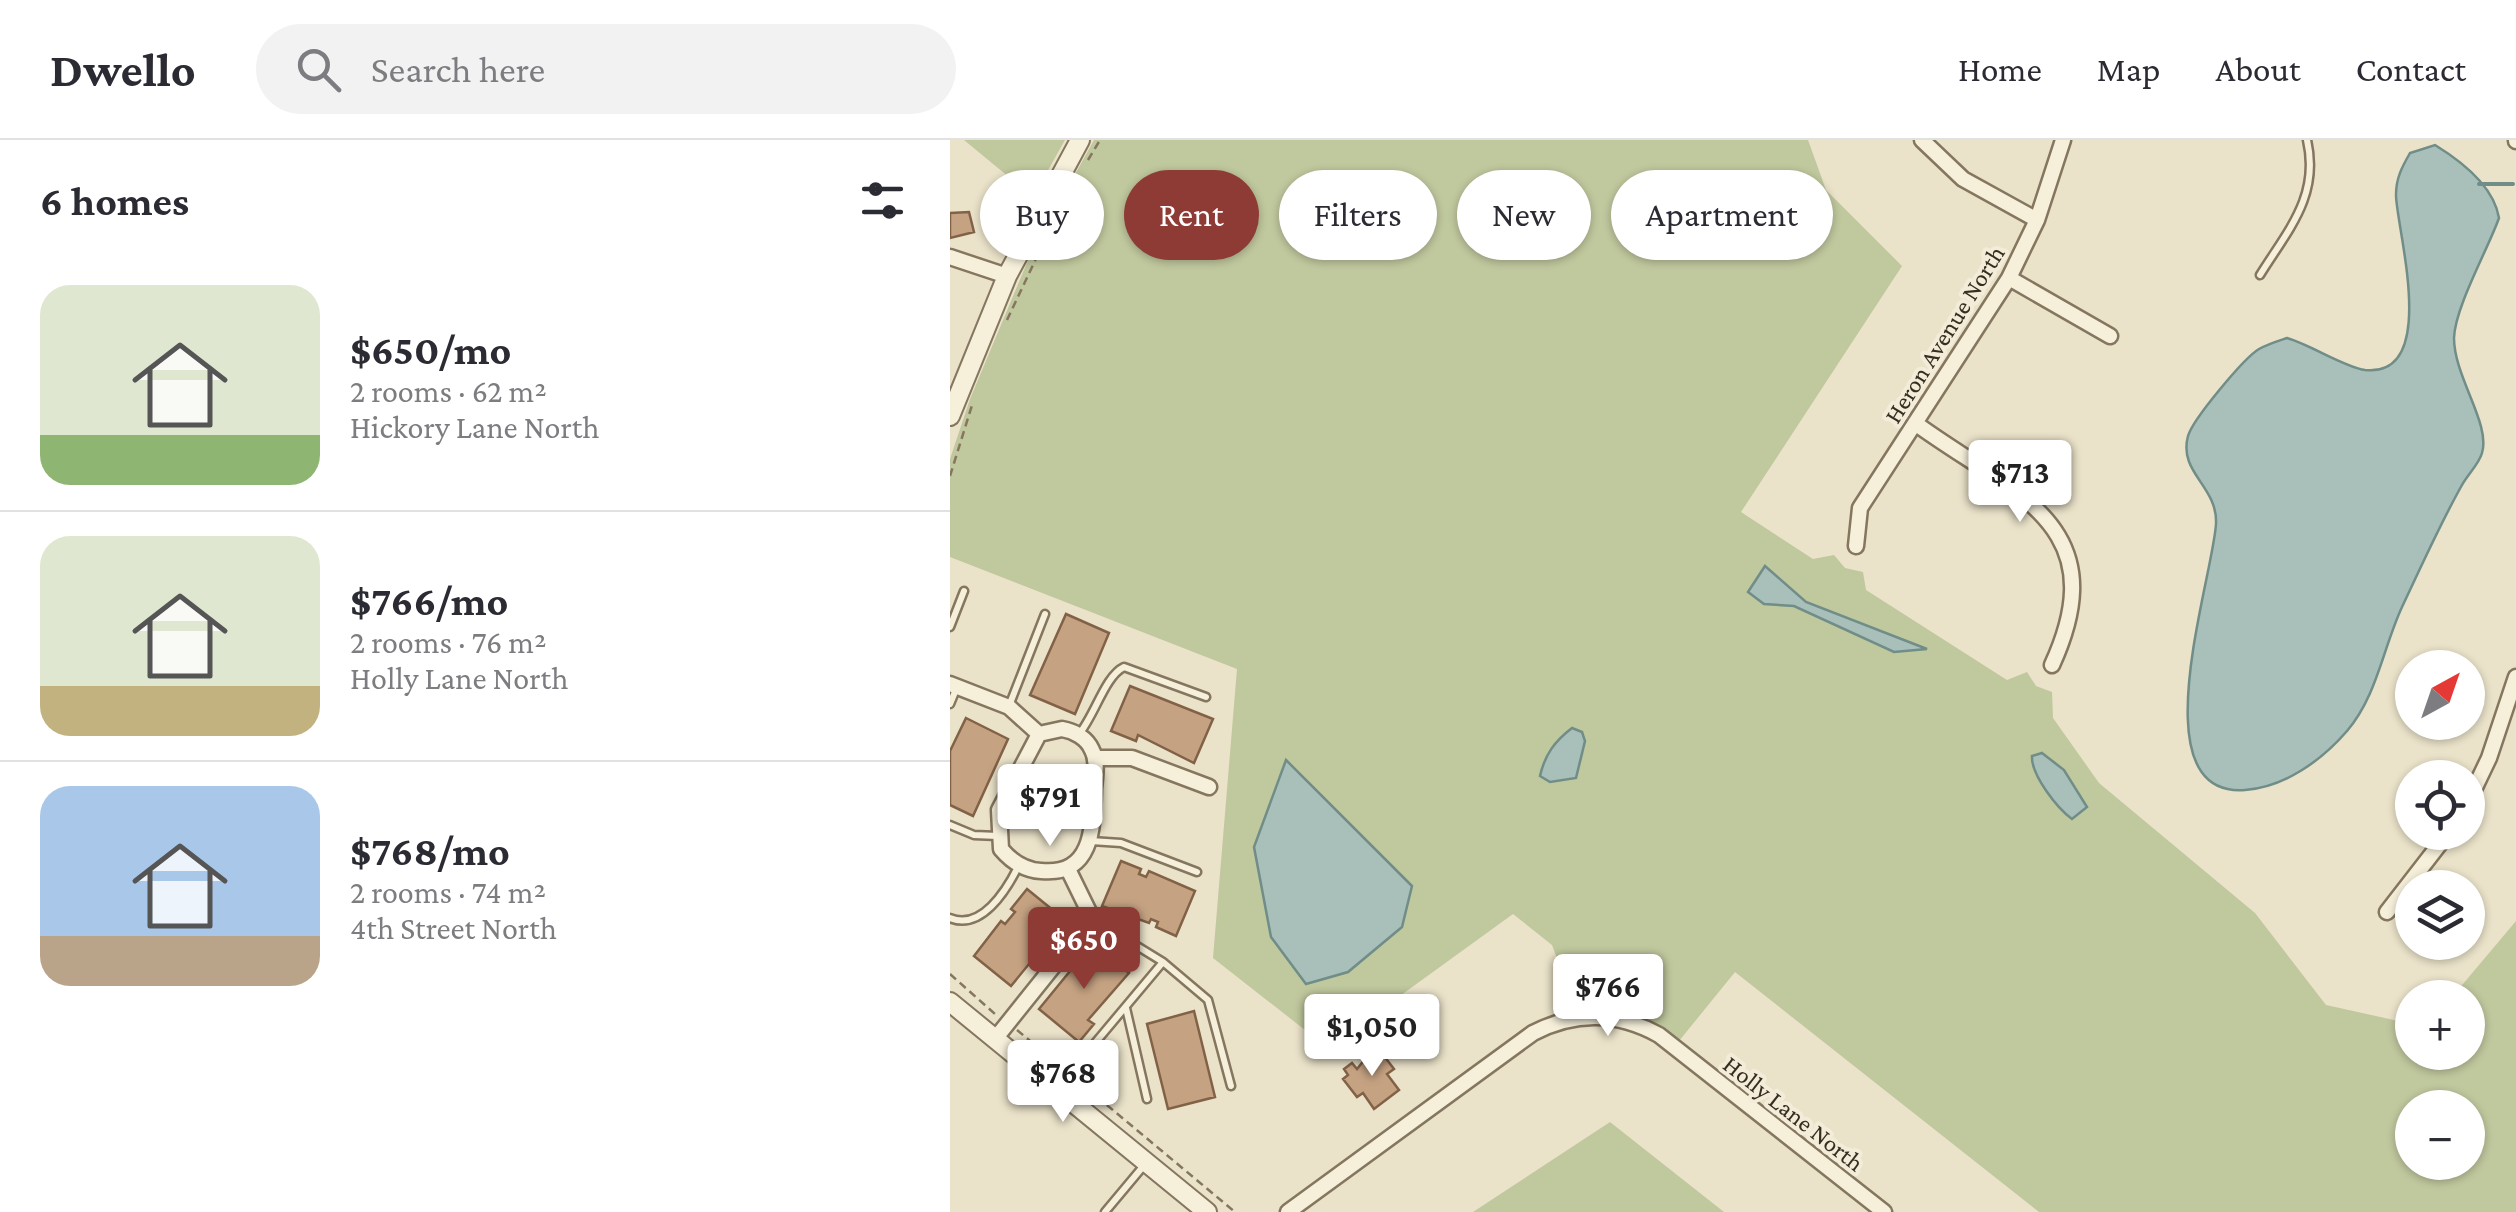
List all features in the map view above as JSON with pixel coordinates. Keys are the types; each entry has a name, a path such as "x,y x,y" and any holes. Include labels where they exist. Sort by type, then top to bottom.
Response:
{"street":[{"path":"950,416 1007,276 1080,140"},
{"path":"1922,140 1964,179 2036,220"},
{"name":"Heron Avenue North","path":"1856,546 1860,508 2009,278 2036,220 2064,140"},
{"path":"950,257 1007,276"},
{"path":"2009,278 2110,336"},
{"path":"1915,423 2042,513 2064,540 2073,576 2065,637 2052,665"},
{"path":"2485,764 2516,677"},
{"path":"954,685 1009,707 1040,734"},
{"path":"1062,730 1078,735 1095,758 1091,841 1080,860 1068,869 1047,872 1018,866 1001,849 996,823 1005,794 1040,734 1062,730"},
{"path":"1095,758 1132,758 1210,787"},
{"path":"2387,912 2435,850"},
{"path":"995,1038 1092,918 1068,869"},
{"path":"950,1002 1207,1212"},
{"name":"Holly Lane North","path":"1288,1212 1321,1192 1403,1124 1532,1033 1551,1024 1594,1016 1628,1021 1659,1035 1884,1212"},
{"name":"Holly Lane North","path":"1312,1212 1321,1192"}],"lane":[{"path":"2260,275 2308,197 2312,160 2308,140"},
{"path":"950,627 964,591"},
{"path":"1009,707 1045,614"},
{"path":"1078,735 1094,716 1111,676 1124,666 1206,697"},
{"path":"950,704 954,685"},
{"path":"950,826 974,835 998,836"},
{"path":"1091,841 1121,843 1197,872"},
{"path":"950,918 971,922 982,916 1018,866"},
{"path":"1092,918 1163,962 1214,1010 1230,1086"},
{"path":"1090,1049 1163,962"},
{"path":"1126,1007 1146,1099"},
{"path":"1105,1212 1146,1162"}],"path":[{"path":"1082,170 1100,140"},
{"path":"1003,330 1035,260"},
{"path":"950,476 974,400"},
{"path":"950,974 996,1016"},
{"path":"1018,1030 1235,1212"}],"green space":[{"path":"964,140 1065,140 1048,170 1000,170"},
{"path":"1094,140 1808,140 1819,170 1611,170 1611,260 1833,260 1833,197 1902,266 1741,512 1813,559 1834,555 1845,568 1863,572 1866,590 2007,680 2027,672 2036,686 2052,692 2053,718 2099,783 2255,913 2326,1005 2395,1020 2395,1070 2485,1070 2485,980 2466,980 2516,921 2516,1212 2039,1212 1735,972 1679,1041 1632,1014 1576,1009 1552,945 1513,914 1328,1048 1213,958 1237,669 950,557 950,459 970,399 1028,260 1104,260 1104,170 1077,170"},
{"path":"1610,1122 1724,1212 1473,1212"}],"water":[{"path":"2435,145 2483,185 2499,218 2466,295 2454,338 2481,428 2482,453 2438,530 2395,623 2366,703 2347,731 2314,762 2274,784 2245,790 2213,783 2195,759 2188,724 2189,680 2216,524 2211,499 2188,460 2188,436 2231,376 2269,344 2287,338 2365,370 2388,366 2402,351 2409,298 2397,183 2410,153"},
{"path":"1765,566 1806,602 1927,649 1894,652 1794,606 1764,604 1748,592"},
{"path":"1572,728 1582,732 1585,741 1576,778 1550,782 1540,776 1545,761"},
{"path":"2042,753 2064,770 2087,807 2072,819 2040,781 2032,756"},
{"path":"1286,760 1412,886 1402,927 1348,972 1306,984 1271,937 1254,847"}],"building":[{"path":"969,212 974,232 950,238 950,213"},
{"path":"1066,614 1109,633 1075,714 1030,695"},
{"path":"1130,686 1213,719 1194,763 1138,735 1136,741 1111,731"},
{"path":"966,718 1008,739 973,816 950,805 950,751"},
{"path":"1121,861 1141,869 1139,874 1146,877 1149,871 1195,891 1176,936 1156,927 1158,922 1151,919 1149,923 1102,906"},
{"path":"1027,889 1065,920 1011,986 974,956 1001,921 1005,924 1015,912 1011,909"},
{"path":"1093,943 1129,973 1088,1020 1094,1024 1079,1042 1039,1009"},
{"path":"1194,1011 1215,1097 1168,1109 1147,1024"},
{"path":"1373,1049 1377,1055 1381,1052 1394,1069 1387,1074 1399,1090 1374,1109 1363,1093 1357,1097 1343,1079 1348,1075 1344,1069 1352,1063 1357,1069"}],"waterway":[{"path":"2479,184 2513,184"}]}
